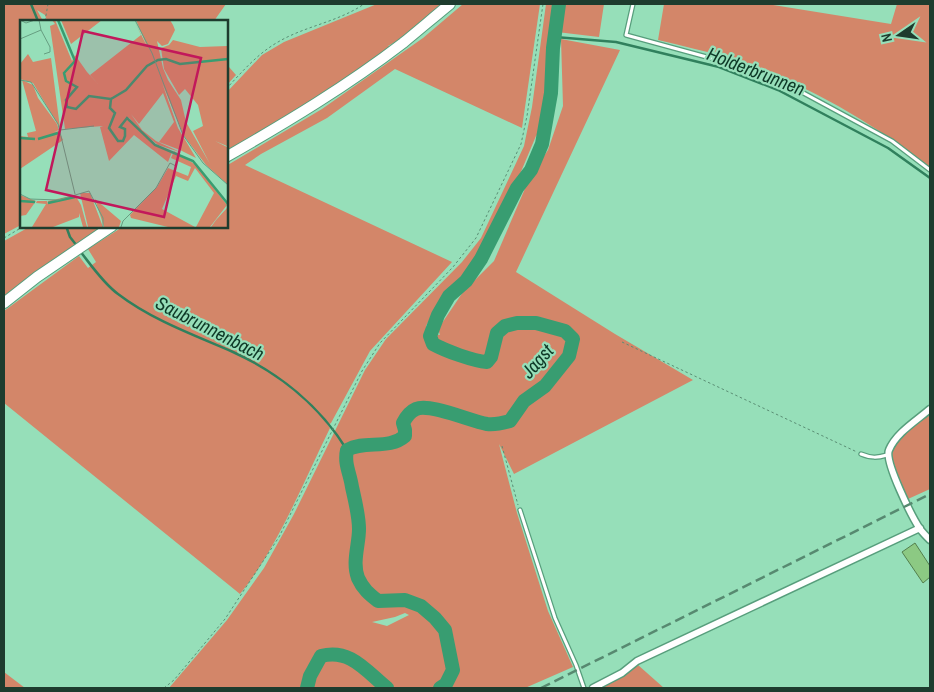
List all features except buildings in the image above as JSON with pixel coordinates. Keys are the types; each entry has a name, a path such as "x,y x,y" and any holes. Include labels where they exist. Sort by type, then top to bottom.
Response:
{"main road":[{"path":"228,156 314,105 404,42 450,4"},
{"path":"4,302 68,255 109,228"}],"street":[{"path":"930,409 907,427 893,443 887,454 898,485 920,528 930,540"},
{"path":"593,688 622,672 637,661 920,528"}],"lane":[{"path":"633,4 626,36 736,66 785,83 892,142 930,170"},
{"path":"861,454 870,458 877,458 887,454"},
{"path":"520,510 555,618 584,688"}],"path":[{"path":"45,20 48,4"},
{"path":"228,87 260,54 279,41 364,4"},
{"path":"164,688 174,680 225,619 248,586 278,537 362,371 380,343 453,267 476,238 521,144 527,116 543,4"},
{"path":"4,238 21,228"},
{"path":"622,342 861,454"},
{"path":"502,446 520,510"}],"shaded area":[{"path":"4,4 226,4 215,20 47,20 45,15 37,10 42,20 20,20 20,226 4,234"},
{"path":"377,4 443,4 404,37 388,46 391,46 351,74 228,153 228,91 262,55 284,42"},
{"path":"463,4 540,4 522,128 395,69 327,118 261,154 245,165 452,262 370,351 331,423 328,425 330,428 278,535 254,576 240,594 4,403 4,311 79,256 88,268 96,262 88,249 121,228 228,228 228,165 322,109 423,38"},
{"path":"546,4 553,4 543,129 536,136 520,174 477,259 436,307 426,326 429,333 440,335 438,329 463,292 494,261 530,177 548,150 563,106 561,39 620,50 516,272 693,380 514,474 499,444 517,513 548,611 573,667 525,688 169,688 227,620 264,568 294,514 365,370 386,339 462,262 481,238 524,146 532,107","holes":["405,613 409,615 387,626 372,622"]},
{"path":"561,4 604,4 599,37 557,32"},
{"path":"664,4 767,4 891,24 897,4 930,4 930,167 859,118 809,90 756,67 729,58 658,40"},
{"path":"228,67 236,75 228,84"},
{"path":"27,228 102,228 72,247 4,300 4,241"},
{"path":"930,413 930,489 908,499 892,460 893,444"},
{"path":"638,665 664,688 601,688"},
{"path":"4,672 25,688 4,688"}],"waterway":[{"name":"Saubrunnenbach","path":"31,4 38,20"},
{"name":"Jagst","path":"440,688 446,684 453,670 445,630 421,606 405,600 378,601 366,591 358,578 356,560 359,524 346,455 347,450 354,447 392,443 399,440 405,436 403,423 410,413 416,409 431,408 487,424 510,421 524,401 545,386 569,356 573,339 565,331 536,323 517,323 505,326 497,333 491,357 487,362 467,358 438,347 433,344 430,336 438,315 449,296 466,281 481,259 517,188 531,170 542,144 551,93 553,48 559,4"},
{"name":"Holderbrunnen","path":"555,37 616,42 719,67 778,90 888,148 930,178"},
{"name":"Saubrunnenbach","path":"67,228 70,237 77,246"},
{"name":"Saubrunnenbach","path":"80,251 107,285 131,303 174,326 250,360 297,392 324,419 347,450"},
{"name":"Jagst","path":"307,688 310,676 321,656 331,654 349,658 365,668 387,688"}],"railway":[{"path":"541,688 930,494"}]}
